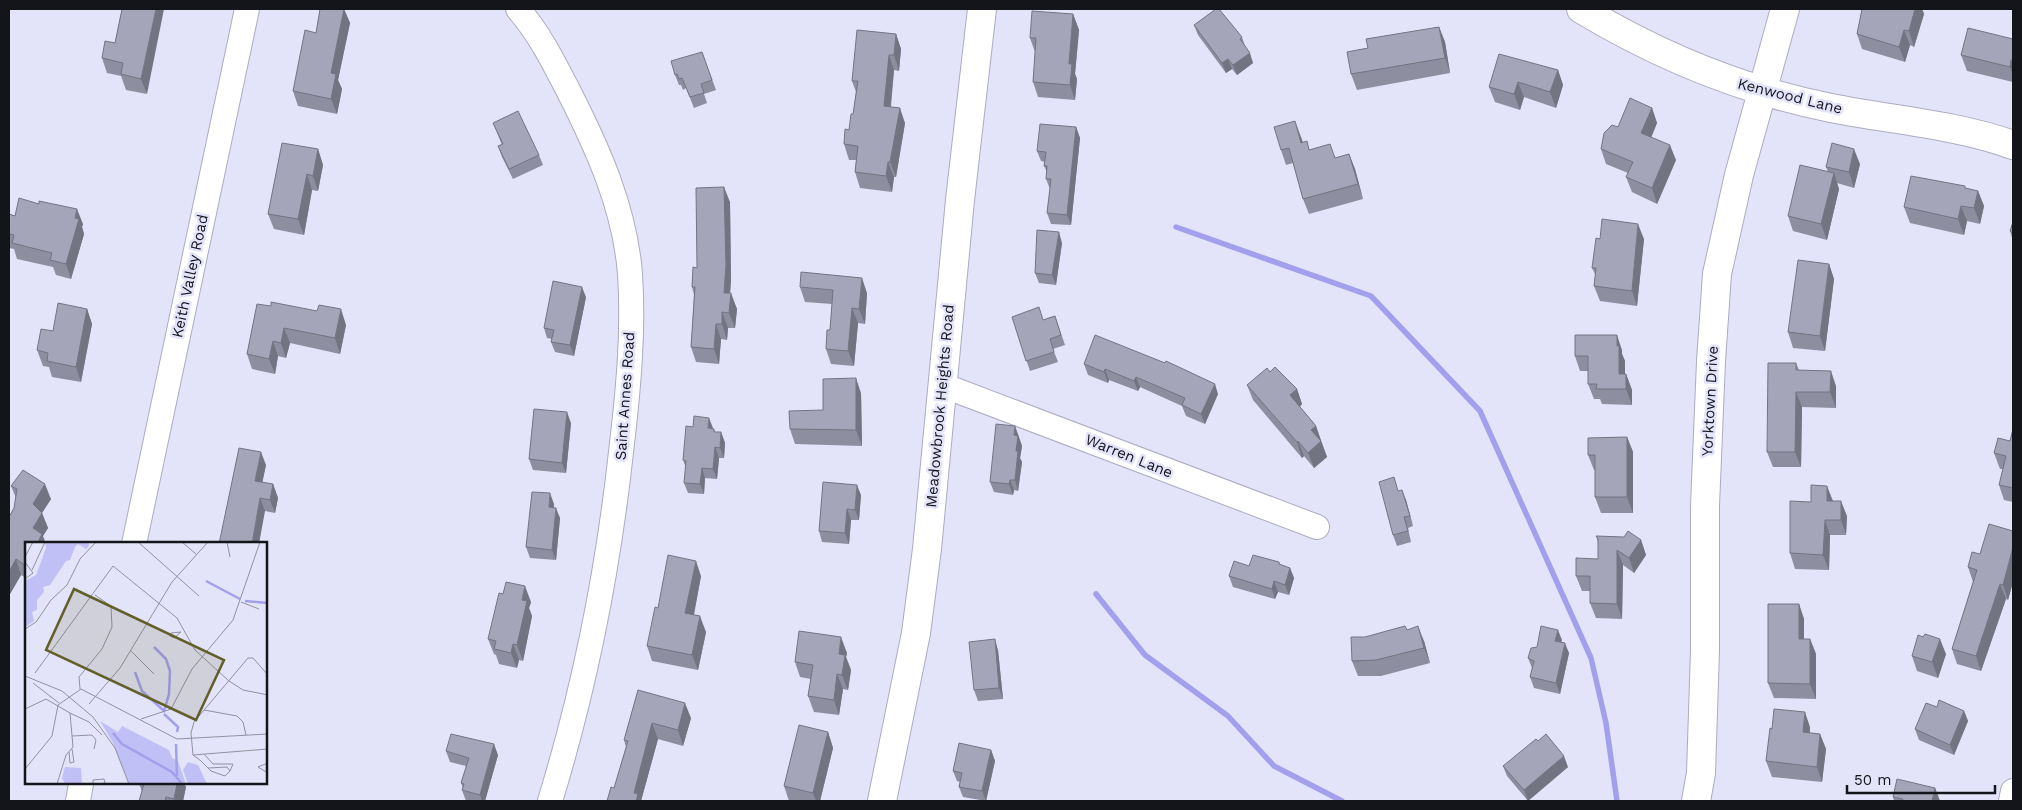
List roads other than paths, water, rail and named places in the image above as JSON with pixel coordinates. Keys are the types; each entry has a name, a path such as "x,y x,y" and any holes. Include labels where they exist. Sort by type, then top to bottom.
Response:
{"street":[{"name":"Keith Valley Road","path":"134,542 247,9"},
{"name":"Saint Annes Road","path":"518,9 532,25 558,70 605,170 621,221 630,272 626,413 615,512 599,610 581,690 550,801"},
{"name":"Meadowbrook Heights Road","path":"882,801 916,633 927,549 960,200 982,9"},
{"name":"Kenwood Lane","path":"1581,9 1609,26 1686,64 1761,91 1829,108 1950,128 2013,145"},
{"name":"Yorktown Drive","path":"1696,801 1701,773 1705,651 1705,506 1717,274 1739,175 1785,9"},
{"name":"Warren Lane","path":"942,385 1317,527"},
{"path":"78,801 81,785"},
{"path":"2011,801 2013,791"}],"waterway":[{"path":"1176,227 1371,296 1480,411 1591,658 1606,723 1617,801"},
{"path":"1096,594 1145,655 1228,716 1274,766 1342,801"}]}
